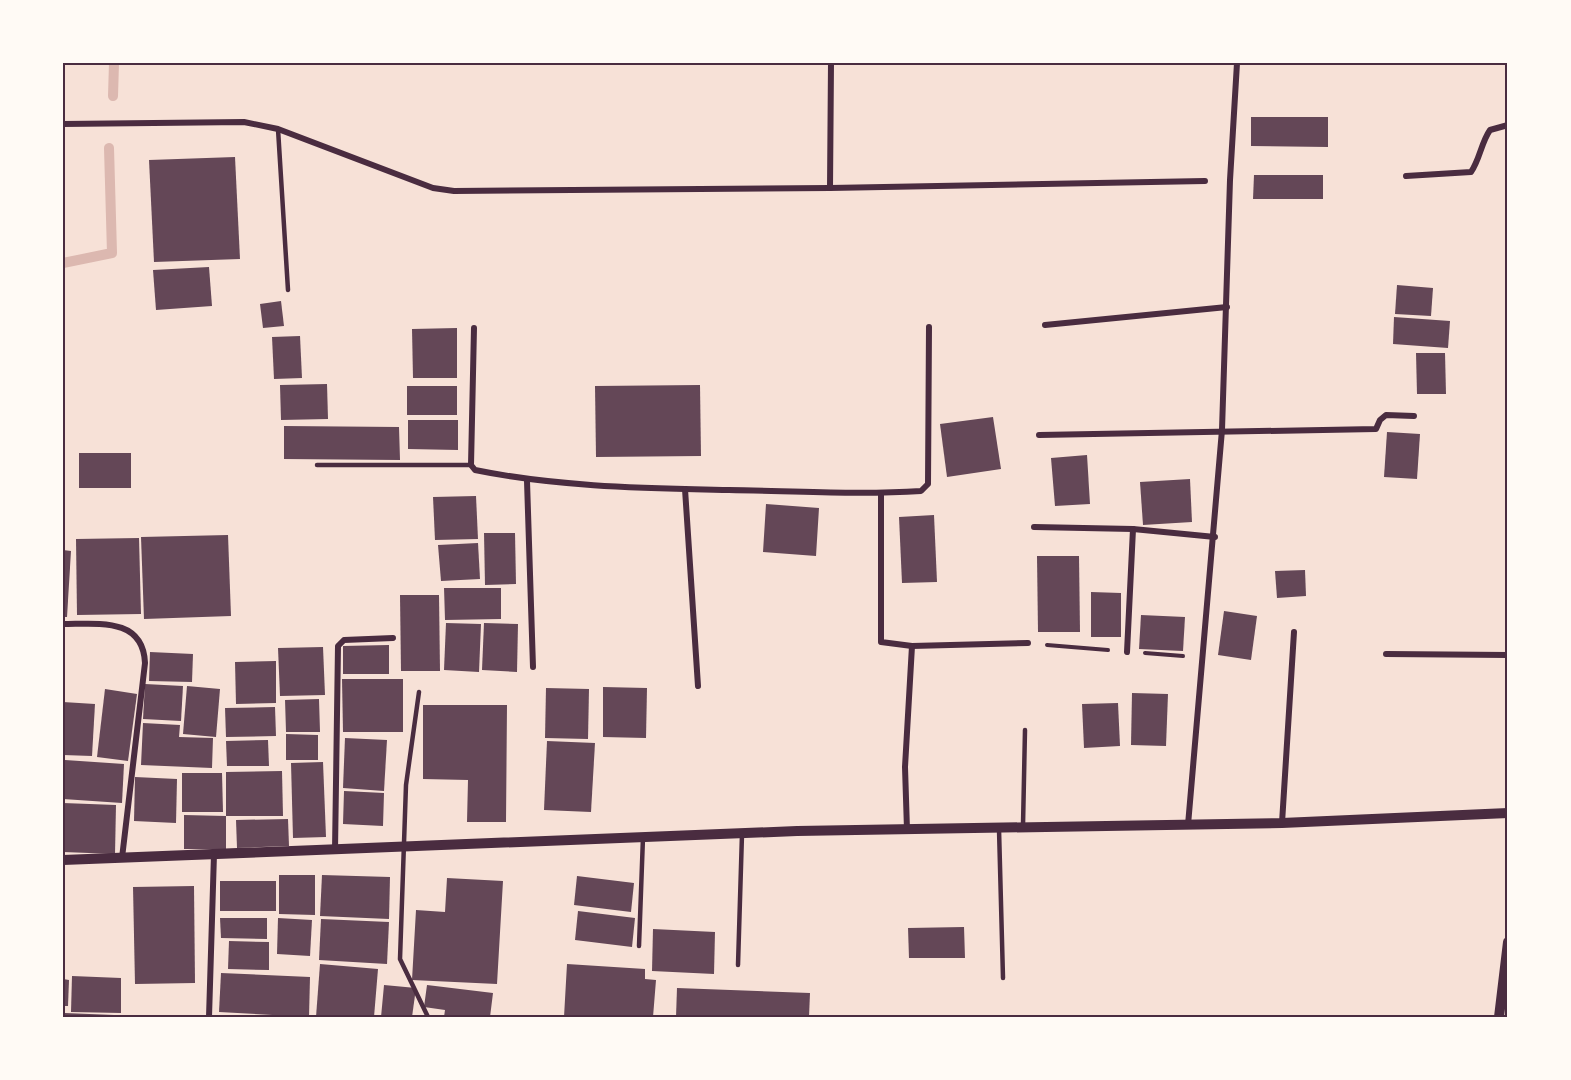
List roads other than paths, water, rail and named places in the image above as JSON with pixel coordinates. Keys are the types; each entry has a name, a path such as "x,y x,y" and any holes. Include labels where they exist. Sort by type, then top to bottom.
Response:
{"street":[{"path":"830,188 831,63"},
{"path":"1188,825 1215,537 1222,430 1230,180 1237,63"},
{"path":"63,124 244,122 278,129 433,188 454,191 830,188 1205,181"},
{"path":"1406,176 1471,172 1490,130 1508,125"},
{"path":"1045,325 1227,307"},
{"path":"474,328 471,465 475,470 527,481 685,489 881,493 921,491 928,484 929,327"},
{"path":"1039,435 1222,430 1318,432 1376,429 1386,414 1413,416"},
{"path":"527,481 533,667"},
{"path":"685,489 698,686"},
{"path":"881,493 880,638 884,644 912,646 1028,643"},
{"path":"1034,527 1133,529 1215,537"},
{"path":"1127,652 1133,529"},
{"path":"63,624 101,624 133,632 144,648 144,674 122,859"},
{"path":"1282,823 1294,632"},
{"path":"335,851 338,646 344,640 393,638"},
{"path":"907,830 905,767 912,646"},
{"path":"1386,654 1508,655"},
{"path":"63,860 643,837 1282,823 1508,813"},
{"path":"209,1017 214,854"},
{"path":"1500,1017 1508,942"}],"lane":[{"path":"278,129 288,290"},
{"path":"317,465 471,465"},
{"path":"419,692 406,785 406,846 400,959 428,1017"},
{"path":"1023,829 1025,730"},
{"path":"999,829 1003,978"},
{"path":"738,965 742,834"},
{"path":"639,946 643,837"}],"waterway":[{"path":"113,96 114,63"},
{"path":"63,263 112,253 109,148"}]}
